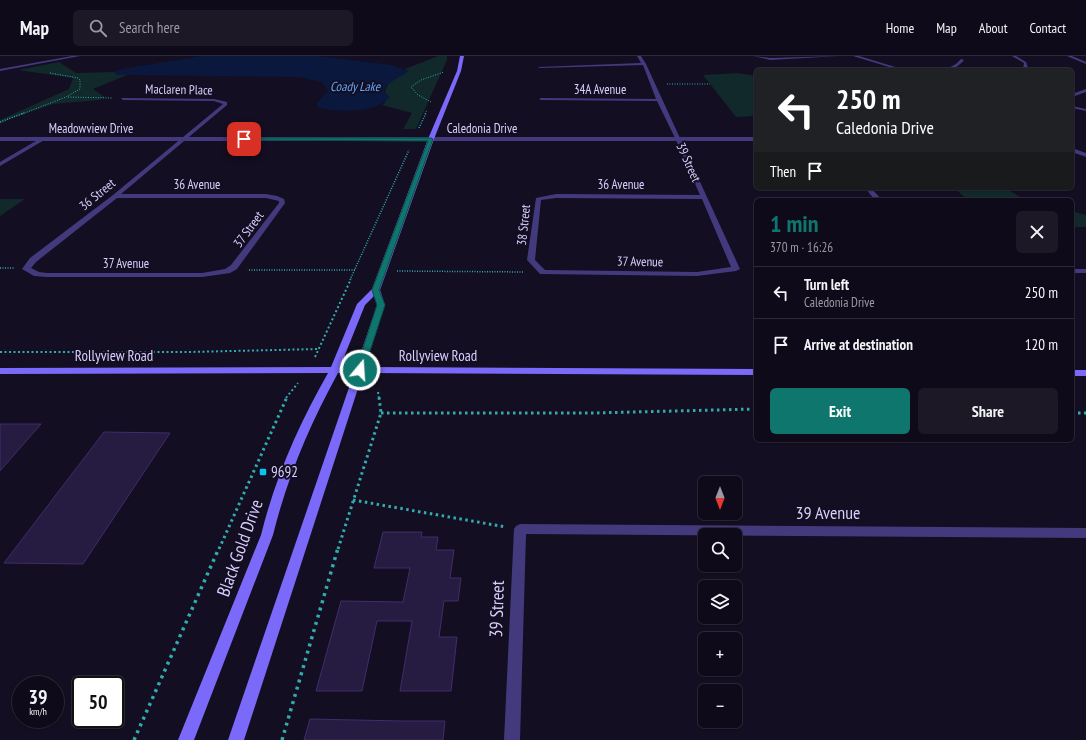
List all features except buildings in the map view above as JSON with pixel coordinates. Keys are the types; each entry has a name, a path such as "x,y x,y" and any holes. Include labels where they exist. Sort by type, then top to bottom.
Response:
{"main road":[{"path":"236,740 381,305 376,290 382,271 431,139 459,70 462,56"},
{"name":"Black Gold Drive","path":"186,740 267,535 275,503 293,457 318,400 334,371 361,304 376,290"},
{"name":"Rollyview Road","path":"0,371 360,370 754,372"},
{"path":"1074,372 1086,372"}],"street":[{"path":"0,70 78,56"},
{"name":"39 Street","path":"639,56 679,140 736,269"},
{"path":"755,56 761,58 838,56"},
{"path":"855,56 896,68"},
{"path":"1069,56 1086,63"},
{"path":"951,68 962,60"},
{"path":"540,67 644,64"},
{"path":"1074,95 1086,90"},
{"name":"Maclaren Place","path":"123,99 214,100 225,102 225,104 183,139"},
{"name":"34A Avenue","path":"541,99 659,100"},
{"path":"1074,107 1086,110"},
{"name":"Meadowview Drive","path":"0,139 183,139"},
{"path":"0,164 43,139"},
{"name":"Caledonia Drive","path":"183,139 754,139"},
{"name":"36 Street","path":"26,269 33,260 115,196 183,139"},
{"path":"1074,151 1086,155"},
{"path":"870,190 877,198"},
{"name":"36 Avenue","path":"115,196 266,196 280,198"},
{"name":"36 Avenue","path":"538,199 556,196 704,197"},
{"name":"37 Street","path":"227,271 234,267 243,256 282,203 280,198"},
{"name":"38 Street","path":"538,199 531,260 543,272"},
{"name":"37 Avenue","path":"26,269 37,274 48,275 202,275 227,271"},
{"name":"37 Avenue","path":"543,272 697,274 736,269"},
{"path":"1074,271 1086,271"},
{"name":"39 Street","path":"512,740 520,529"},
{"name":"39 Avenue","path":"520,529 1086,533"}],"lane":[{"path":"1014,56 1025,63 1026,68"}],"path":[{"path":"440,80 447,66"},
{"path":"134,740 285,399 308,370 319,349 431,102 418,95 411,88 421,80 444,72"},
{"path":"0,122 66,97 79,90 80,80 74,77 51,73"},
{"path":"652,84 710,84"},
{"path":"66,97 123,99"},
{"path":"227,271 356,270"},
{"path":"382,271 543,272"},
{"path":"0,352 188,352 319,349"},
{"path":"282,740 353,500 381,413 379,393"},
{"path":"381,413 593,413 754,409"},
{"path":"1074,412 1086,413"},
{"path":"353,500 520,529"}],"green space":[{"path":"438,56 447,56 447,60 416,129 403,129 412,113 382,105 385,103 387,86 389,82 408,71 405,69"},
{"path":"59,62 76,73 114,72 118,75 127,75 93,89 105,97 99,100 53,104 0,124 0,120 69,89 73,78 18,70"},
{"path":"737,73 754,76 754,116 736,117 703,75"},
{"path":"956,190 1009,190 1018,196 1024,198 966,198"},
{"path":"0,199 25,199 0,216"},
{"path":"1074,212 1086,215 1086,227 1074,227"}],"water":[{"name":"Coady Lake","path":"202,56 319,56 392,65 409,71 386,85 384,91 390,97 384,103 367,109 347,111 319,108 316,104 328,91 322,82 298,77 118,75 114,72 122,69"}],"place":[{"name":"9692","path":"263,472"}],"route":[{"path":"244,139 431,139 376,290 381,305 360,370"}]}
